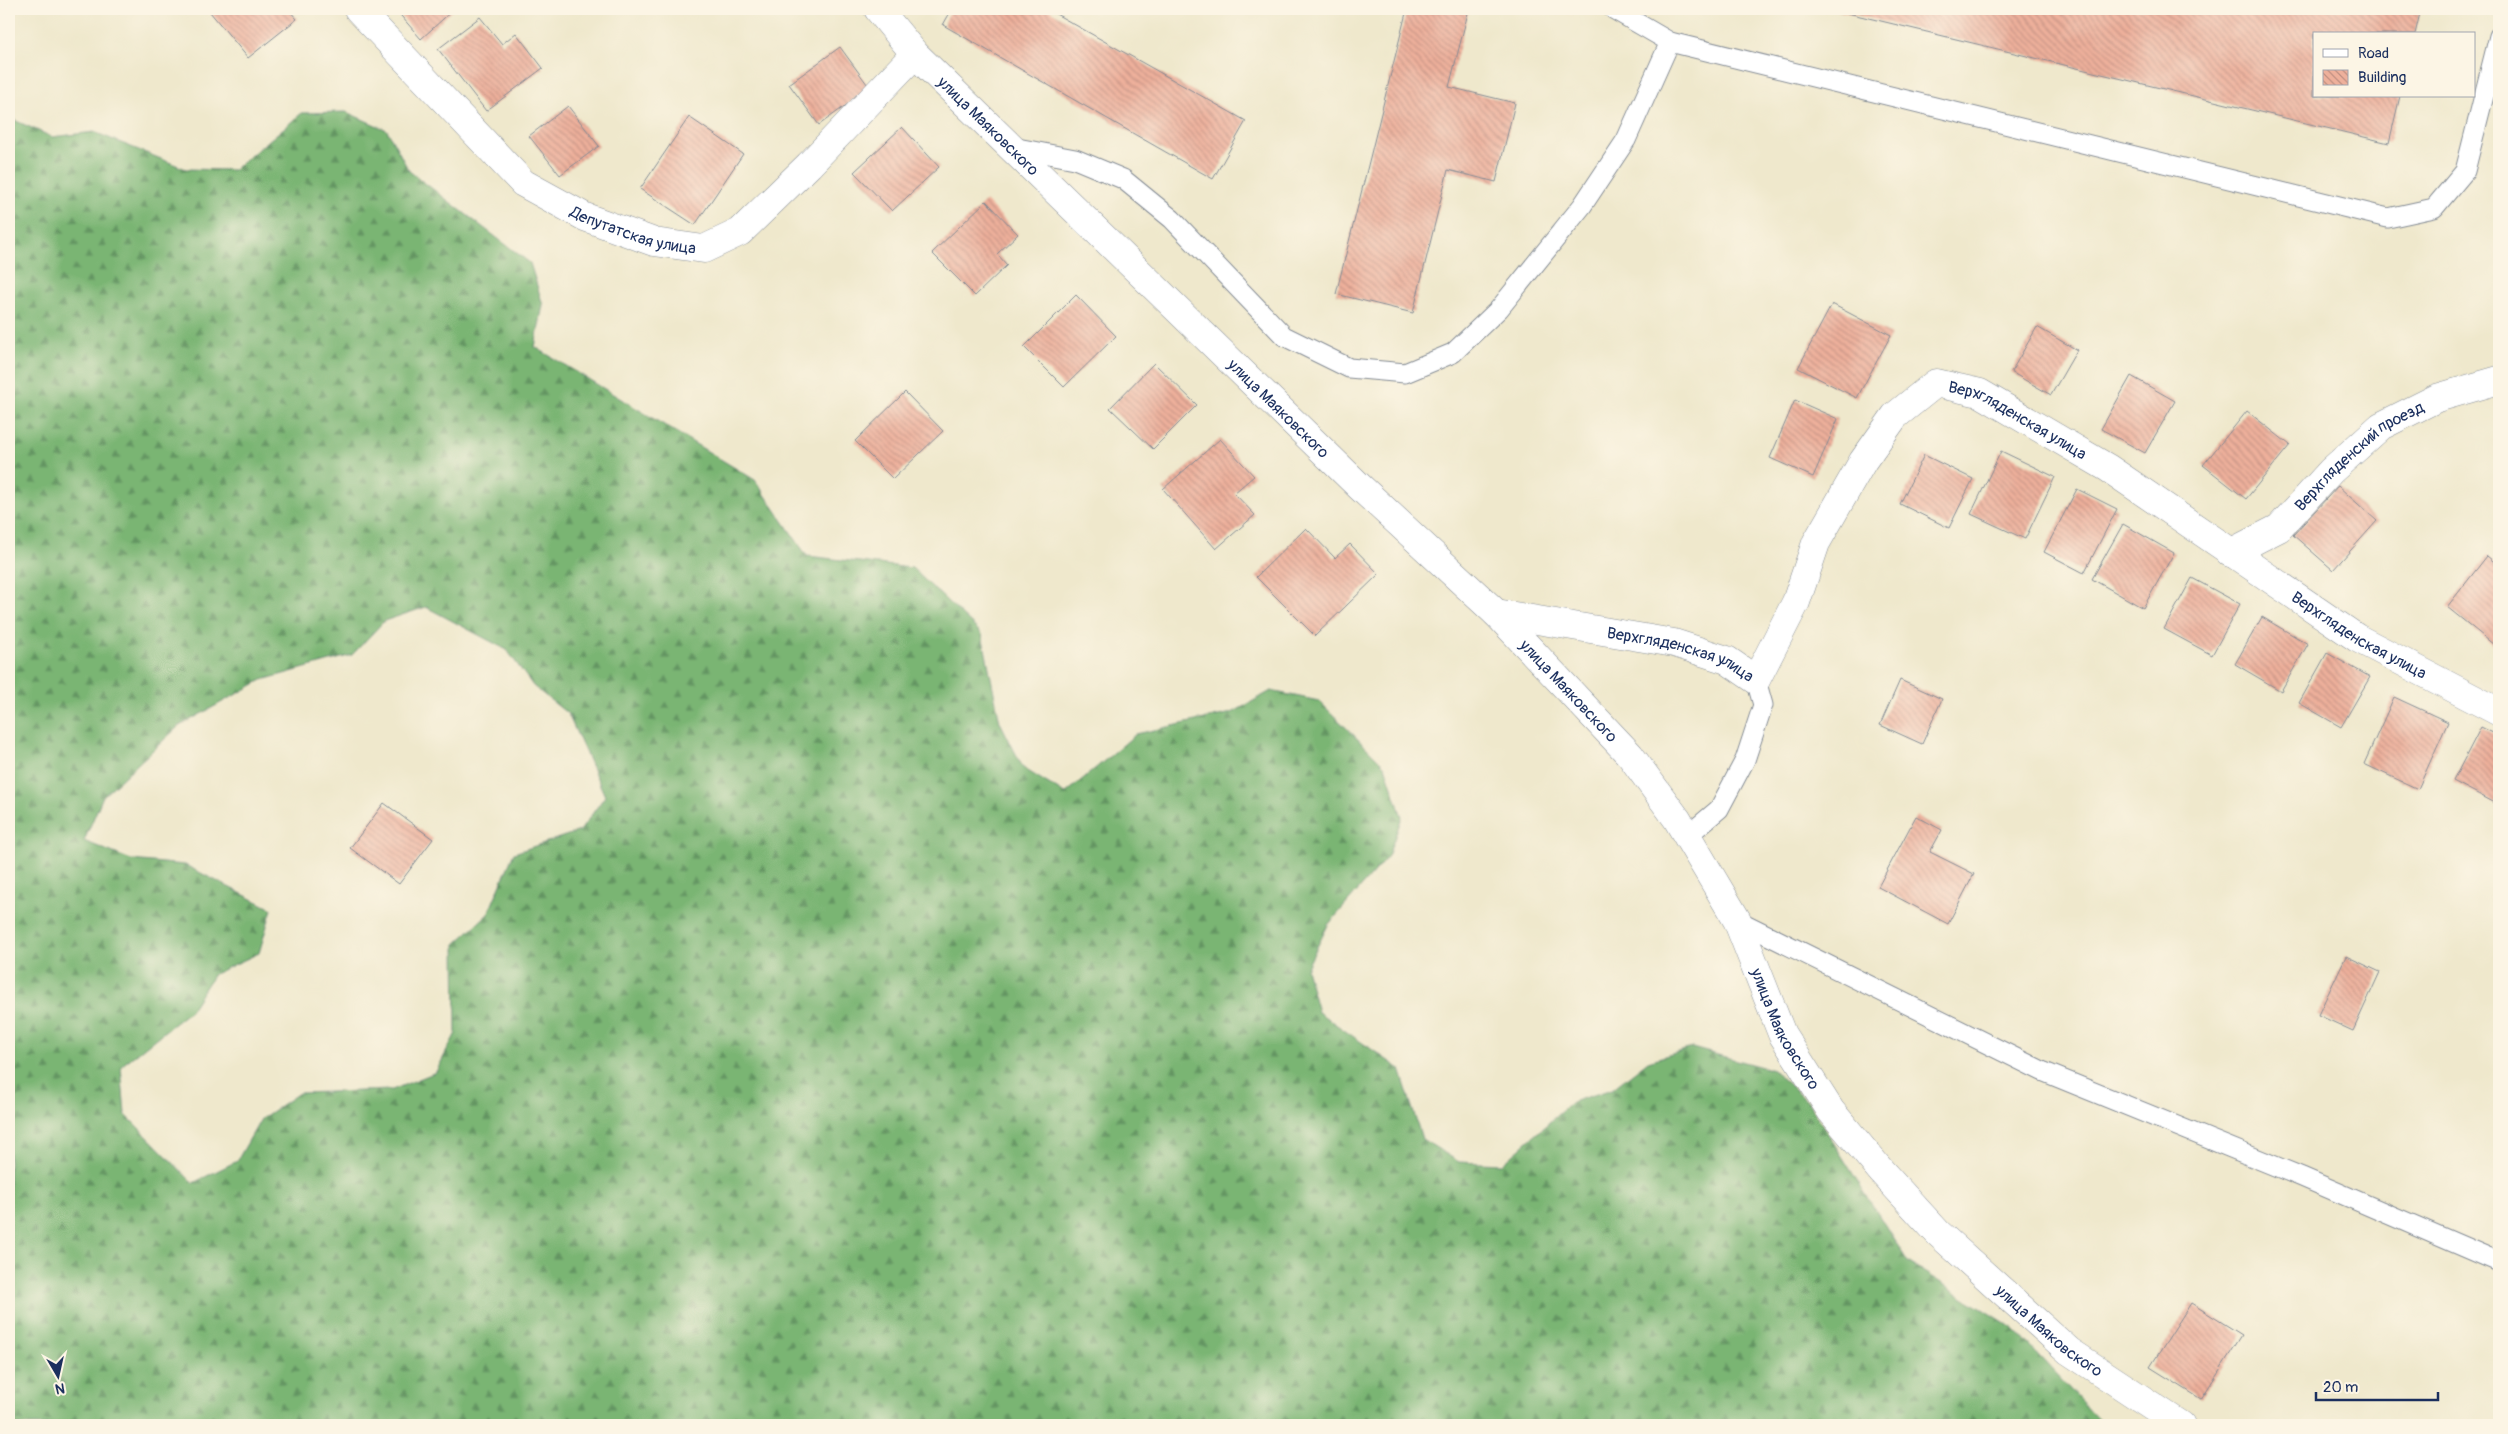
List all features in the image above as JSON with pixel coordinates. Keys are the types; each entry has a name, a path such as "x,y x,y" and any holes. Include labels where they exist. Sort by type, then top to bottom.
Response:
{"street":[{"name":"Депутатская улица","path":"358,9 523,183 585,217 654,242 704,249 740,232 809,165 915,54"},
{"name":"улица Маяковского","path":"878,9 915,54 1360,487 1496,613 1630,755 1687,836 1737,920 1782,1034 1831,1111 1882,1172 1938,1233 2069,1351 2181,1425"},
{"name":"Верхгляденский проезд","path":"2230,553 2279,528 2331,471 2382,426 2437,398 2499,380"},
{"name":"Верхгляденская улица","path":"1496,613 1674,643 1728,660 1756,680 1796,602 1816,543 1863,461 1895,416 1936,383 1980,393 2108,468 2357,638 2499,712"}],"lane":[{"path":"1613,9 1670,42 2388,218 2434,208 2465,171 2499,36"},
{"path":"1012,147 1075,159 1124,179 1172,219 1284,336 1349,368 1405,373 1453,353 1499,309 1582,206 1626,140 1670,42"},
{"path":"1687,836 1719,810 1745,760 1763,705 1756,680"},
{"path":"1737,920 2042,1071 2302,1177 2499,1262"}],"green space":[{"path":"346,112 387,130 409,171 530,263 543,305 535,347 755,480 807,556 912,568 982,634 1000,722 1023,768 1065,794 1136,734 1232,713 1271,691 1319,701 1385,766 1402,817 1388,856 1328,925 1306,969 1318,1012 1400,1069 1422,1139 1459,1162 1502,1164 1572,1102 1612,1089 1648,1061 1692,1048 1773,1070 1808,1102 1908,1262 2014,1329 2103,1425 9,1425 9,115 14,120 52,137 94,132 186,169 233,170 302,113","holes":["426,607 507,650 533,686 568,714 605,796 580,831 514,853 488,914 455,944 456,1033 436,1072 392,1090 299,1093 261,1119 237,1161 193,1183 125,1114 121,1066 190,1011 214,974 259,953 272,909 185,865 131,860 84,841 103,796 179,726 262,680 352,655 384,621"]}],"building":[{"path":"215,9 288,9 297,19 248,58 210,12"},
{"path":"395,9 454,9 421,39"},
{"path":"952,9 1047,9 1246,121 1213,179 943,25"},
{"path":"1407,9 1469,9 1449,87 1515,103 1496,182 1448,170 1413,313 1336,294"},
{"path":"1831,9 2421,9 2415,32 2313,32 2313,98 2400,98 2389,143"},
{"path":"480,17 502,44 516,33 543,68 486,111 438,49"},
{"path":"840,47 870,88 819,125 789,84"},
{"path":"568,106 599,146 560,175 529,136"},
{"path":"689,117 743,154 695,225 640,189"},
{"path":"902,127 939,167 892,211 854,172"},
{"path":"986,201 1018,234 997,254 1007,265 975,296 932,253"},
{"path":"1076,295 1116,336 1064,387 1024,347"},
{"path":"1832,304 1891,335 1857,398 1798,368"},
{"path":"2037,327 2077,350 2051,395 2011,372"},
{"path":"1154,363 1197,405 1153,449 1110,408"},
{"path":"2131,376 2175,401 2145,453 2101,429"},
{"path":"905,392 943,431 893,479 855,441"},
{"path":"1795,400 1838,419 1813,477 1770,458"},
{"path":"2247,411 2290,445 2246,499 2203,465"},
{"path":"1220,439 1254,476 1234,493 1255,515 1216,549 1163,489"},
{"path":"2001,451 2055,477 2025,539 1971,514"},
{"path":"1924,455 1973,479 1949,528 1900,504"},
{"path":"2338,486 2377,521 2333,570 2293,535"},
{"path":"2077,489 2117,509 2084,573 2044,552"},
{"path":"2123,524 2174,553 2143,608 2092,579"},
{"path":"1306,528 1335,558 1350,544 1379,574 1315,636 1256,577"},
{"path":"2487,556 2499,566 2499,649 2447,607"},
{"path":"2192,578 2240,604 2212,655 2164,629"},
{"path":"2262,617 2308,644 2281,691 2235,664"},
{"path":"2327,653 2370,677 2341,727 2299,703"},
{"path":"1900,680 1942,699 1922,744 1880,725"},
{"path":"2394,697 2448,722 2418,789 2364,764"},
{"path":"2481,727 2499,736 2499,805 2453,781"},
{"path":"384,803 433,839 399,884 350,848"},
{"path":"1916,816 1942,830 1930,852 1974,874 1948,924 1878,887"},
{"path":"2346,956 2380,972 2353,1031 2318,1015"},
{"path":"2191,1303 2242,1335 2201,1399 2150,1367"}]}
